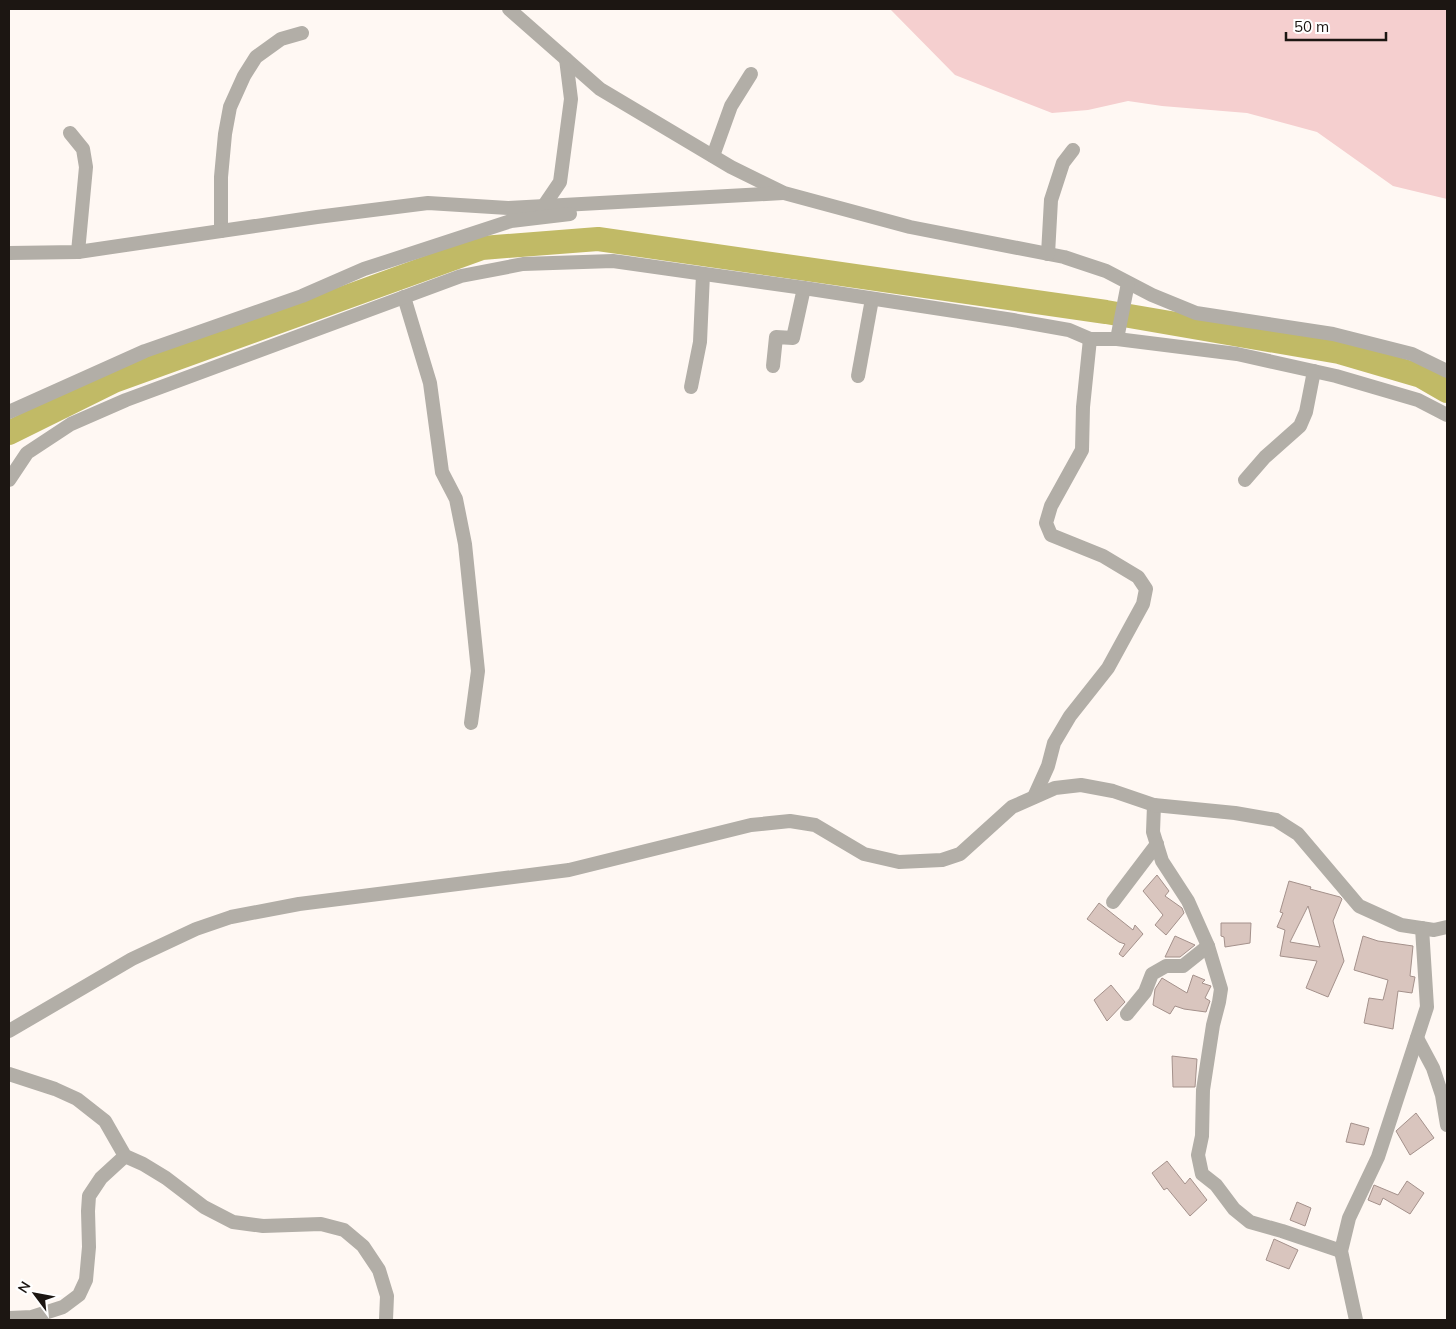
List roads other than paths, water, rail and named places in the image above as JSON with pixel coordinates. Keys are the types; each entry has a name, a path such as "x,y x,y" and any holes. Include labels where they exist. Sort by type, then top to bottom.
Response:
{"street":[{"path":"510,9 600,88 731,167 784,193 910,227 1064,257 1106,271 1152,295 1196,313 1333,334 1412,354 1447,371"},
{"path":"221,231 225,134 230,107 244,76 256,57 281,39 302,33"},
{"path":"543,207 560,182 571,98 566,59"},
{"path":"713,156 731,106 751,74"},
{"path":"70,133 83,149 86,167 78,252"},
{"path":"1048,254 1051,200 1062,163 1073,150"},
{"path":"9,253 78,252 428,203 508,208 784,193"},
{"path":"9,412 145,350 302,296 364,269 511,221 597,210 620,203"},
{"path":"9,480 27,453 72,424 126,400 461,276 523,264 613,261 804,288 1068,330 1090,339 1118,340 1237,354 1336,376 1418,400 1447,415"},
{"path":"691,387 700,342 703,274"},
{"path":"1118,340 1128,283"},
{"path":"773,366 776,338 793,338 804,288"},
{"path":"404,297 430,383 442,472 456,499 465,544 478,671 471,723"},
{"path":"858,376 872,299"},
{"path":"1034,797 1048,766 1054,743 1070,716 1108,668 1143,604 1146,589 1138,576 1103,556 1051,535 1046,523 1050,506 1082,450 1082,407 1090,339"},
{"path":"1245,480 1264,457 1300,426 1306,412 1314,371"},
{"path":"9,1031 132,959 196,928 231,917 299,904 568,870 751,825 790,821 815,826 864,854 899,862 942,860 960,854 1012,807 1055,788 1081,785 1113,791 1154,805 1235,813 1276,820 1298,834 1360,906 1401,925 1434,930 1447,928"},
{"path":"1154,805 1152,832 1162,860 1188,901 1208,946 1221,988 1203,1090 1202,1136 1198,1155 1202,1174 1216,1185 1234,1209 1250,1222 1340,1251"},
{"path":"1113,902 1157,844"},
{"path":"1356,1320 1340,1251 1349,1218 1378,1157 1427,1007 1422,928"},
{"path":"1127,1014 1145,992 1152,974 1166,966 1183,966 1208,946"},
{"path":"1417,1038 1433,1068 1442,1095 1447,1125"},
{"path":"9,1074 55,1089 78,1099 105,1121 126,1156 166,1178 204,1207 233,1222 263,1226 321,1224 344,1230 363,1246 379,1270 387,1296 386,1320"},
{"path":"9,1318 32,1317 62,1307 79,1295 86,1280 89,1247 89,1196 101,1178 126,1156"}],"waterway":[{"path":"9,433 114,381 482,248 598,239 1106,312 1339,352 1421,376 1447,391"}]}
